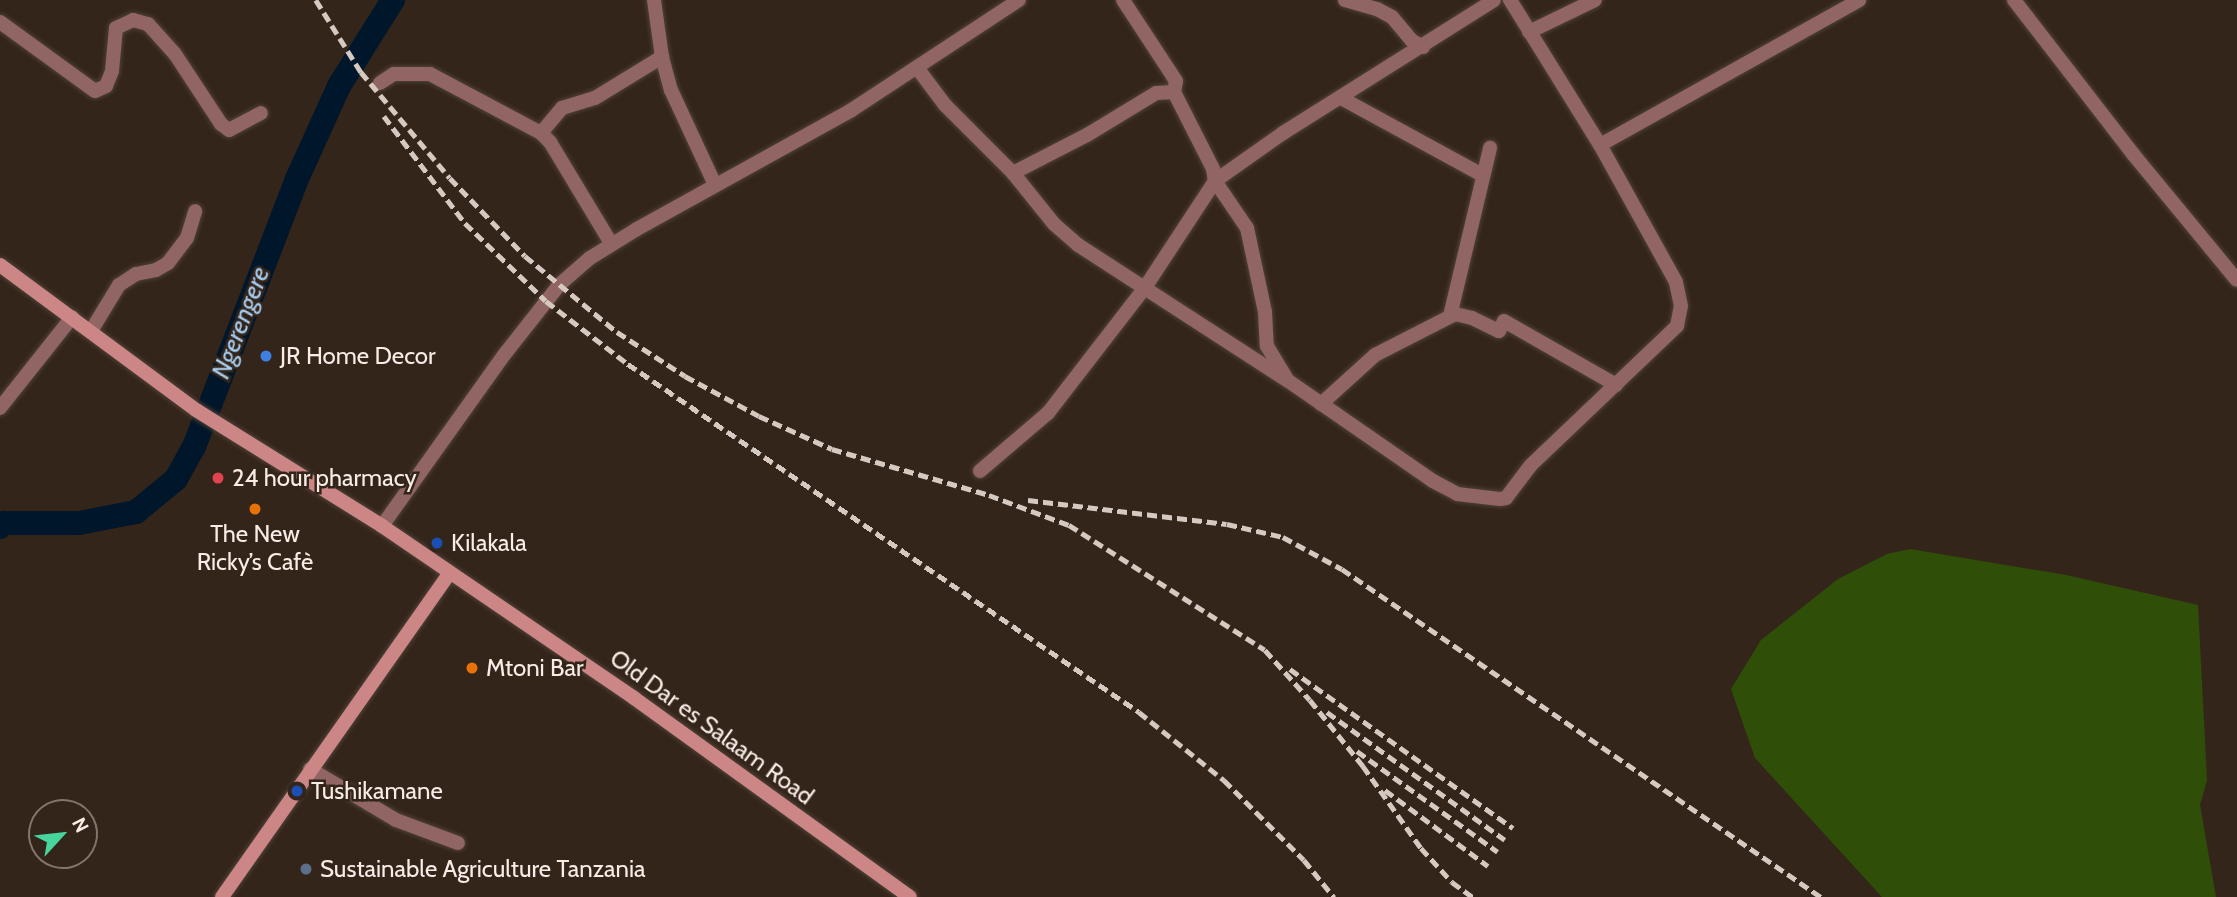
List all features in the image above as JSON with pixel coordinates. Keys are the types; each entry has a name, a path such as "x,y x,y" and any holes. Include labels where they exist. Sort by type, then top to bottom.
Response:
{"main road":[{"name":"Old Dar es Salaam Road","path":"0,265 196,410 382,526 634,698 910,897"},
{"path":"222,897 450,573"}],"street":[{"path":"654,0 662,57 680,114 715,184"},
{"path":"382,526 504,355 559,285 611,243 850,111 918,69 998,6 1018,0"},
{"path":"1123,0 1176,81 1174,92 1213,169 1215,181 1248,232 1265,312 1267,346 1287,380"},
{"path":"1345,0 1377,9 1392,17 1411,40 1423,47"},
{"path":"980,471 1048,412 1144,289 1215,181 1494,0"},
{"path":"918,69 945,106 1013,173 1054,224 1077,245 1287,380 1446,489 1470,497 1500,499 1506,498 1531,465 1677,326 1681,306 1676,282 1600,145 1510,0"},
{"path":"1529,32 1595,0"},
{"path":"1600,145 1859,0"},
{"path":"2014,0 2156,183 2237,281"},
{"path":"0,22 95,91 106,86 112,71 116,28 133,20 148,24 175,54 221,124 229,130 261,113"},
{"path":"541,133 562,108 576,101 596,98 662,57"},
{"path":"380,82 394,74 430,74 541,133 550,142 611,243"},
{"path":"1013,173 1087,135 1156,93 1174,92"},
{"path":"1341,97 1482,175"},
{"path":"1450,316 1490,148"},
{"path":"91,331 119,285 136,274 156,270 168,263 187,238 195,211"},
{"path":"1321,404 1375,355 1455,314 1472,318 1499,331 1504,321 1616,385"},
{"path":"0,408 72,317"},
{"path":"310,769 396,820 458,843"}],"green space":[{"path":"1910,549 2066,575 2198,605 2207,780 2200,805 2216,897 1882,897 1755,758 1731,689 1761,640 1838,579 1887,554"}],"waterway":[{"name":"Ngerengere","path":"0,527 4,523 79,523 136,512 176,479 194,447 296,181 339,86 393,0"}],"railway":[{"path":"316,0 361,72 450,178 525,256 617,332 685,376 759,416 832,449 989,495 1069,525 1265,650 1310,700 1363,766 1421,848 1452,882 1473,897"},
{"path":"384,116 465,223 546,301 628,364 1139,712 1224,780 1304,860 1334,897"},
{"path":"1028,500 1227,524 1283,537 1342,569 1821,897"},
{"path":"1290,669 1513,828"},
{"path":"1327,712 1505,840"},
{"path":"1357,751 1498,852"},
{"path":"1385,790 1488,866"}],"place":[{"name":"JR Home Decor","path":"266,356"},
{"name":"24 hour pharmacy","path":"218,478"},
{"name":"The New Ricky’s Cafè","path":"255,509"},
{"name":"Kilakala","path":"437,543"},
{"name":"Mtoni Bar","path":"472,668"},
{"name":"Tushikamane","path":"297,791"},
{"name":"Sustainable Agriculture Tanzania","path":"306,869"}]}
